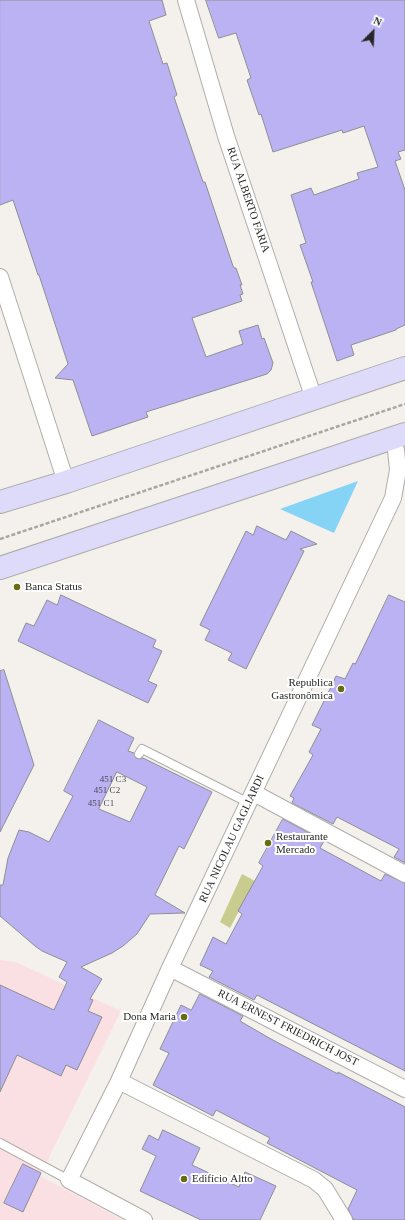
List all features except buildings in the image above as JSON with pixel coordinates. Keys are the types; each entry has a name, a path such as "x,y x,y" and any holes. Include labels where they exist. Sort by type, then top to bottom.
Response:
{"street":[{"name":"RUA ALBERTO FARIA","path":"186,0 226,136 314,399"},
{"path":"0,277 66,482"},
{"path":"0,502 66,482 405,368"},
{"path":"0,568 397,445"},
{"name":"RUA NICOLAU GAGLIARDI","path":"69,1180 119,1081 170,968 251,798 399,494 397,445"},
{"path":"251,798 405,874"},
{"name":"RUA ERNEST FRIEDRICH JOST","path":"170,968 405,1089"},
{"path":"119,1081 314,1180 325,1189 344,1220"},
{"path":"69,1180 144,1220"}],"lane":[{"path":"139,754 142,749 251,798"},
{"path":"0,1143 69,1180"}],"path":[{"path":"0,539 405,404"}],"shaded area":[{"path":"0,960 16,962 121,1011 40,1176 123,1220 0,1220"}],"green space":[{"path":"242,874 255,881 230,928 220,922"}],"water":[{"path":"358,481 334,533 280,509"}],"place":[{"name":"Banca Status","path":"17,587"},
{"name":"Republica Gastronômica","path":"341,689"},
{"name":"Restaurante Mercado","path":"268,843"},
{"name":"Dona Maria","path":"184,1017"},
{"name":"Edifício Altto","path":"184,1179"}]}
